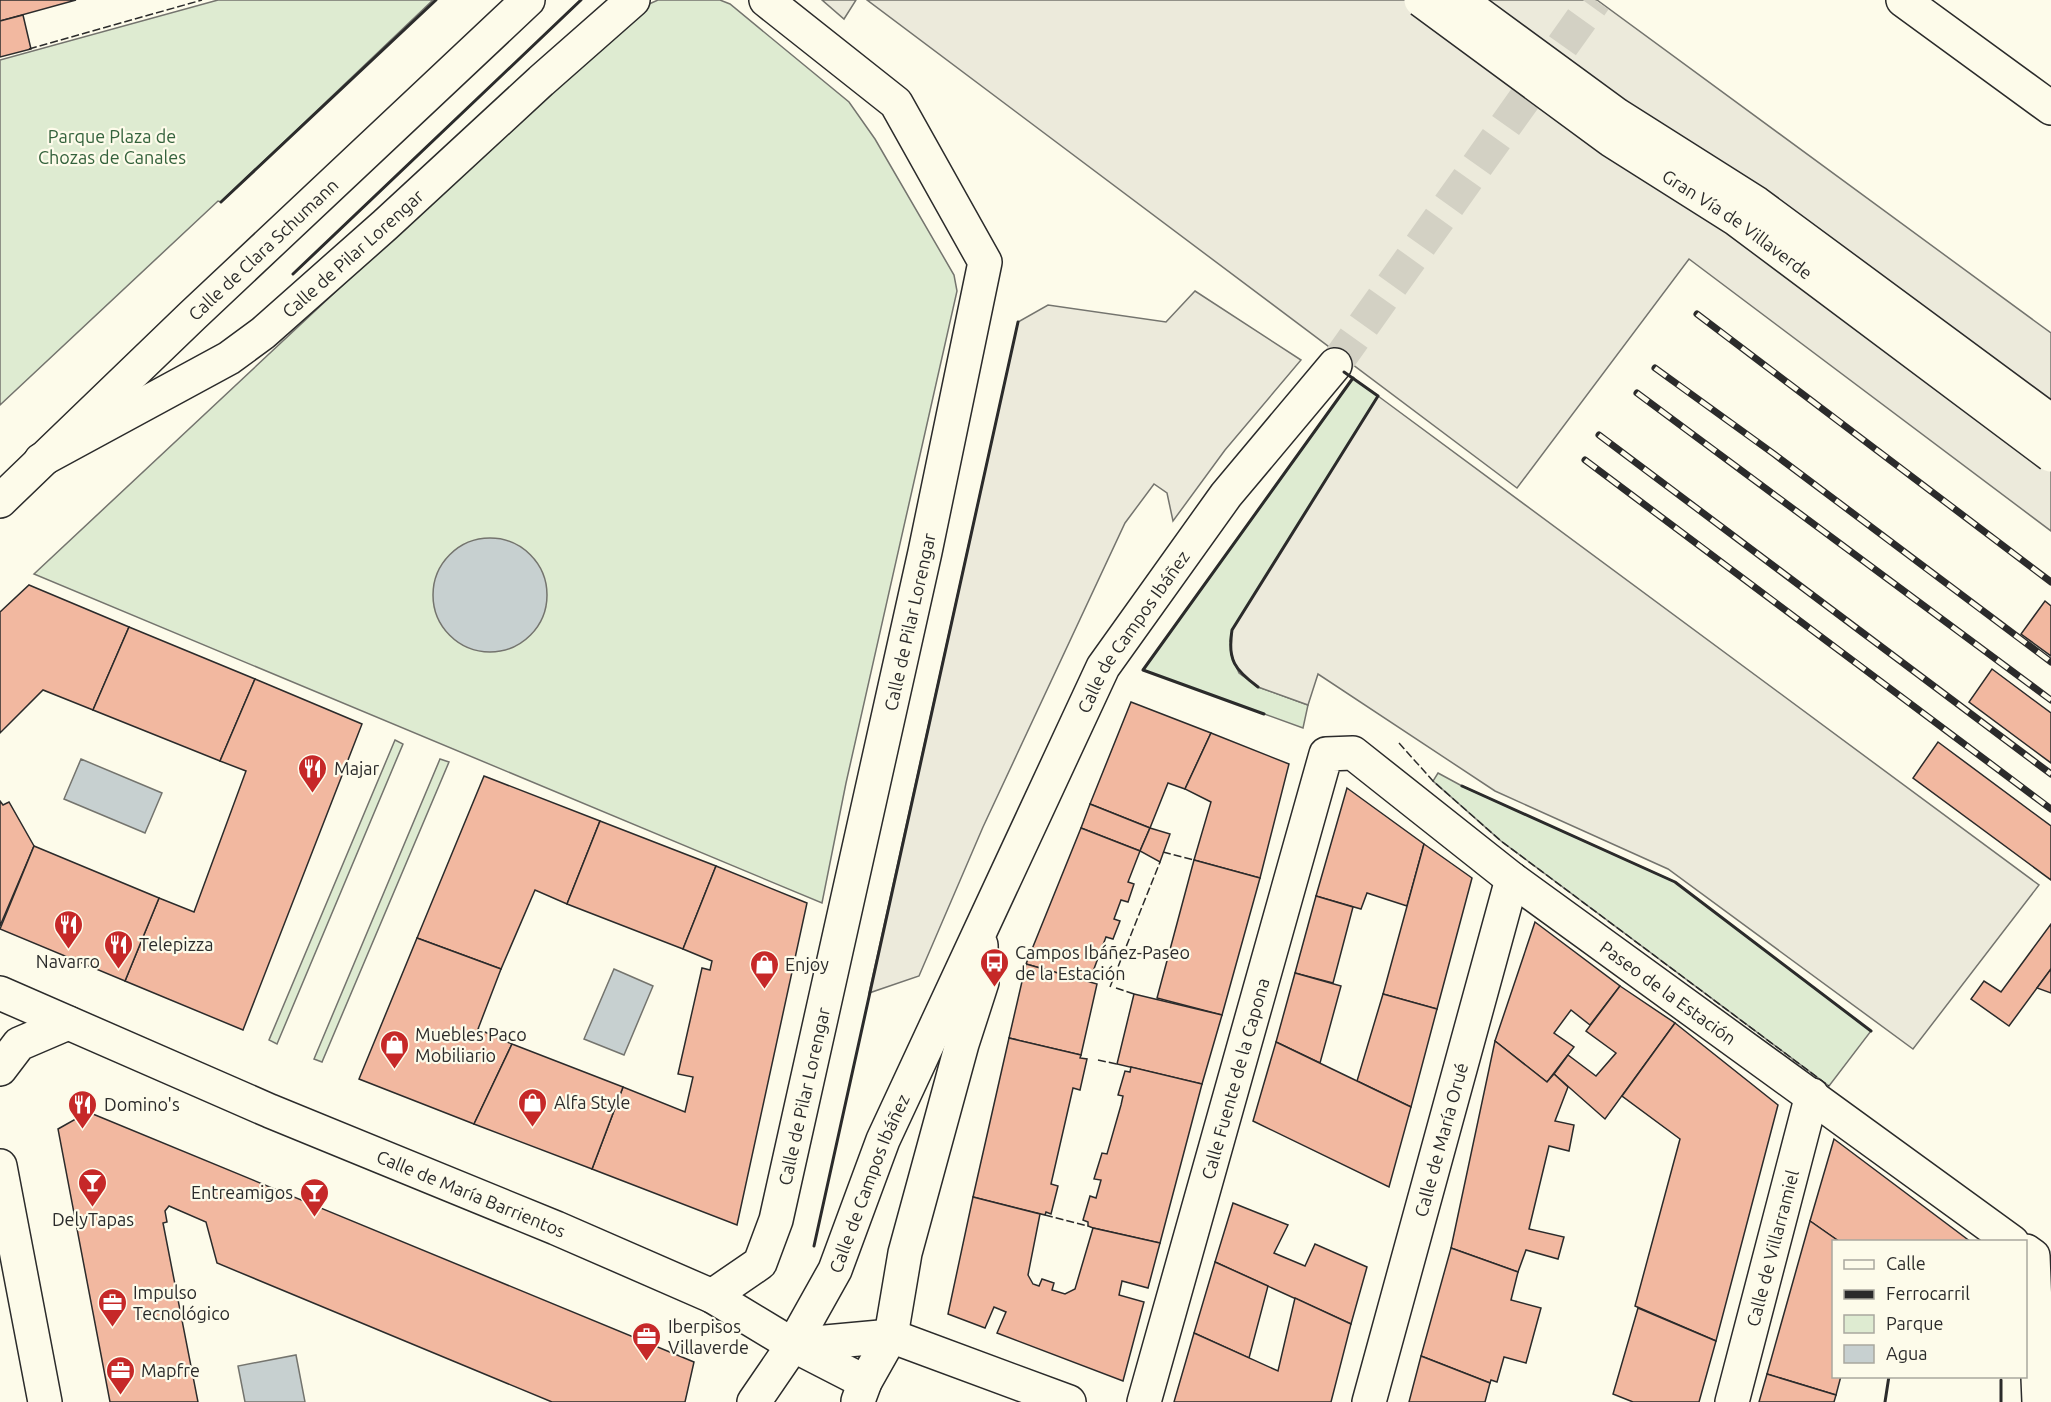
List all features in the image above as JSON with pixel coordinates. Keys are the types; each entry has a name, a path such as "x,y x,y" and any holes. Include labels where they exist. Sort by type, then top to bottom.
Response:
{"street":[{"name":"Calle de Clara Schumann","path":"0,501 528,0"},
{"name":"Calle de Pilar Lorengar","path":"41,460 229,358 263,333 633,0"},
{"name":"Calle de Pilar Lorengar","path":"712,1296 760,1263 776,1220 920,575 985,262 896,103 766,0"},
{"name":"Gran Vía de Villaverde","path":"1421,0 1611,140 1736,219 2051,455"},
{"name":"Gran Vía de Villaverde","path":"1460,0 1617,115 1756,203 2051,421"},
{"path":"1903,0 2051,108"},
{"name":"Calle de Campos Ibáñez","path":"794,1345 835,1270 883,1140 1107,660 1226,495 1335,365"},
{"name":"Paseo de la Estación","path":"1326,754 1353,753 1512,879 2009,1240"},
{"name":"Calle Fuente de la Capona","path":"1144,1402 1326,754"},
{"name":"Calle de María Orué","path":"1369,1402 1512,879"},
{"name":"Calle de Campos Ibáñez","path":"891,1336 905,1253 962,1044 982,982 981,931"},
{"name":"Calle de María Barrientos","path":"0,993 270,1111 556,1228 712,1296 794,1345 862,1392"},
{"path":"0,1069 19,1044 68,1023"},
{"name":"Calle de Villarramiel","path":"1732,1402 1812,1095"},
{"path":"0,1166 45,1402"},
{"path":"2027,1288 2039,1402"},
{"path":"862,1392 891,1336"},
{"path":"754,1402 794,1345 891,1336 1069,1402"}],"green space":[{"name":"Parque Plaza de Chozas de Canales","path":"218,0 433,0 221,202 218,201 0,405 0,60"},
{"path":"658,0 720,0 730,4 849,102 875,139 954,275 957,291 846,783 822,903 34,574 640,8"},
{"path":"1353,378 1378,396 1232,631 1230,641 1258,687 1308,705 1303,728 1143,670"},
{"path":"395,740 403,744 277,1044 269,1040"},
{"path":"440,759 449,762 322,1062 314,1059"},
{"path":"1438,773 1675,882 1871,1031 1829,1086 1501,841 1433,781"}],"shaded area":[{"path":"822,0 856,0 844,19"},
{"path":"867,0 1597,0 2051,333 2051,531 1689,259 1517,488"},
{"path":"1195,291 1301,360 1225,450 1173,521 1167,493 1154,484 1125,523 983,827 919,976 869,993 1018,322 1048,305 1166,322"},
{"path":"1378,396 2039,885 1913,1049 1668,869 1495,791 1318,674 1308,705 1258,687 1239,673 1231,654 1232,630"}],"water":[{"path":"490,538 512,542 530,555 543,573 547,595 543,617 530,635 512,648 490,652 468,648 450,635 437,617 433,595 437,573 450,555 468,542"},
{"path":"81,759 162,793 145,833 64,799"},
{"path":"614,969 653,986 624,1055 584,1039"},
{"path":"296,1355 305,1402 245,1402 238,1366"}],"building":[{"path":"0,0 76,0 0,21"},
{"path":"23,15 31,49 0,57 0,21"},
{"path":"29,585 129,627 93,710 43,690 0,733 0,612"},
{"path":"2045,601 2051,606 2051,656 2021,634"},
{"path":"129,627 255,679 220,761 93,710"},
{"path":"1992,669 2051,713 2051,763 1969,702"},
{"path":"255,679 362,724 243,1030 125,981 159,898 194,912 246,771 220,761"},
{"path":"1131,702 1211,733 1185,789 1168,783 1150,828 1090,804"},
{"path":"1211,733 1289,764 1260,878 1194,860 1211,802 1185,789"},
{"path":"1938,742 2051,826 2051,880 1913,778"},
{"path":"484,776 600,821 567,904 535,890 501,969 417,938"},
{"path":"1347,788 1424,844 1407,906 1367,893 1361,909 1316,896"},
{"path":"0,801 3,805 9,802 34,846 0,926"},
{"path":"1090,804 1150,828 1140,851 1081,828"},
{"path":"600,821 716,866 683,949 567,904"},
{"path":"1081,828 1140,851 1128,882 1134,884 1128,902 1121,900 1114,919 1120,921 1113,939 1106,937 1089,982 1026,964"},
{"path":"1150,828 1170,834 1160,862 1140,851"},
{"path":"1424,844 1472,878 1437,1009 1383,994"},
{"path":"34,846 159,898 125,981 0,929"},
{"path":"1194,860 1260,878 1222,1015 1157,998"},
{"path":"716,866 807,903 737,1225 592,1169 623,1087 685,1112 693,1077 678,1074 702,968 710,970 712,961 683,949"},
{"path":"1316,896 1353,907 1333,983 1295,973"},
{"path":"1535,922 1620,986 1590,1025 1571,1010 1554,1033 1574,1047 1547,1082 1495,1041"},
{"path":"2051,924 2051,969 2009,1026 1971,999 1984,981 2001,992"},
{"path":"417,938 501,969 478,1029 512,1044 474,1124 359,1079"},
{"path":"1026,964 1097,984 1081,1055 1009,1038"},
{"path":"2051,969 2051,993 2037,988"},
{"path":"1295,973 1341,986 1320,1063 1276,1042"},
{"path":"1620,986 1675,1023 1605,1119 1554,1074 1568,1055 1596,1076 1616,1053 1586,1031"},
{"path":"1134,994 1222,1015 1202,1084 1117,1064"},
{"path":"1383,994 1437,1009 1411,1107 1357,1081"},
{"path":"1675,1023 1778,1105 1716,1341 1635,1306 1680,1139 1622,1096"},
{"path":"1009,1038 1081,1055 1080,1058 1087,1059 1080,1090 1073,1088 1051,1184 1058,1186 1051,1214 1046,1212 1045,1215 973,1197"},
{"path":"1495,1041 1547,1082 1554,1074 1568,1087 1555,1121 1574,1125 1569,1151 1549,1146 1529,1229 1564,1237 1558,1259 1526,1250 1518,1272 1451,1248"},
{"path":"1276,1042 1411,1107 1389,1187 1253,1121"},
{"path":"512,1044 623,1087 592,1169 474,1124"},
{"path":"1131,1067 1202,1084 1160,1243 1093,1228 1083,1220 1090,1196 1096,1198 1101,1180 1094,1179 1102,1153 1107,1154 1123,1096 1118,1095 1125,1071 1130,1072"},
{"path":"88,1112 694,1362 685,1402 552,1402 217,1263 206,1222 169,1206 165,1211 167,1222 163,1223 198,1402 110,1402 58,1129"},
{"path":"1834,1139 1968,1240 1837,1240 1810,1221"},
{"path":"973,1197 1040,1214 1028,1275 1033,1284 1039,1286 1042,1279 1054,1283 1052,1290 1065,1294 1075,1289 1093,1228 1160,1243 1148,1288 1122,1281 1119,1295 1144,1302 1123,1381 997,1333 1006,1312 994,1307 985,1328 948,1314"},
{"path":"1233,1203 1288,1225 1274,1253 1305,1266 1315,1244 1367,1267 1351,1324 1215,1262"},
{"path":"1810,1221 1837,1240 1832,1240 1832,1378 1840,1378 1836,1395 1767,1374"},
{"path":"1451,1248 1518,1272 1511,1300 1541,1308 1526,1363 1504,1357 1497,1382 1491,1380 1490,1383 1421,1356"},
{"path":"1215,1262 1268,1286 1249,1358 1194,1333"},
{"path":"1295,1298 1351,1324 1331,1402 1174,1402 1194,1333 1278,1371"},
{"path":"1638,1308 1716,1341 1699,1402 1633,1402 1613,1394"},
{"path":"1421,1356 1490,1383 1485,1402 1409,1402"},
{"path":"1767,1374 1836,1395 1834,1402 1759,1402"}],"tunnel":[{"path":"1335,365 1595,0"}],"railway":[{"path":"1697,314 2051,582"},
{"path":"1655,368 1774,454 2051,662"},
{"path":"1637,393 2051,700"},
{"path":"1599,435 2051,774"},
{"path":"1585,460 2051,809"}],"fence":[{"path":"29,49 202,0"},
{"path":"1399,743 1433,781 1501,841 1829,1086"},
{"path":"1163,852 1194,860"},
{"path":"1110,987 1160,862"},
{"path":"1116,988 1134,994"},
{"path":"1098,1060 1117,1064"},
{"path":"1045,1215 1088,1226"}],"wall":[{"path":"221,202 436,0"},
{"path":"293,274 581,0"},
{"path":"814,1246 1018,322"},
{"path":"1258,687 1234,663 1231,649 1232,630 1378,396 1344,372"},
{"path":"1264,714 1143,670 1353,378"},
{"path":"1462,786 1675,882 1871,1031"},
{"path":"1885,1402 1889,1378"},
{"path":"2001,1380 2001,1402"}],"place":[{"name":"Majar","path":"313,794"},
{"name":"Navarro","path":"68,950"},
{"name":"Telepizza","path":"118,970"},
{"name":"Campos Ibáñez-Paseo de la Estación","path":"994,988"},
{"name":"Enjoy","path":"764,990"},
{"name":"Muebles Paco Mobiliario","path":"394,1070"},
{"name":"Alfa Style","path":"533,1128"},
{"name":"Domino's","path":"83,1130"},
{"name":"DelyTapas","path":"93,1208"},
{"name":"Entreamigos","path":"314,1218"},
{"name":"Impulso Tecnológico","path":"112,1328"},
{"name":"Iberpisos Villaverde","path":"647,1362"},
{"name":"Mapfre","path":"120,1396"}]}
